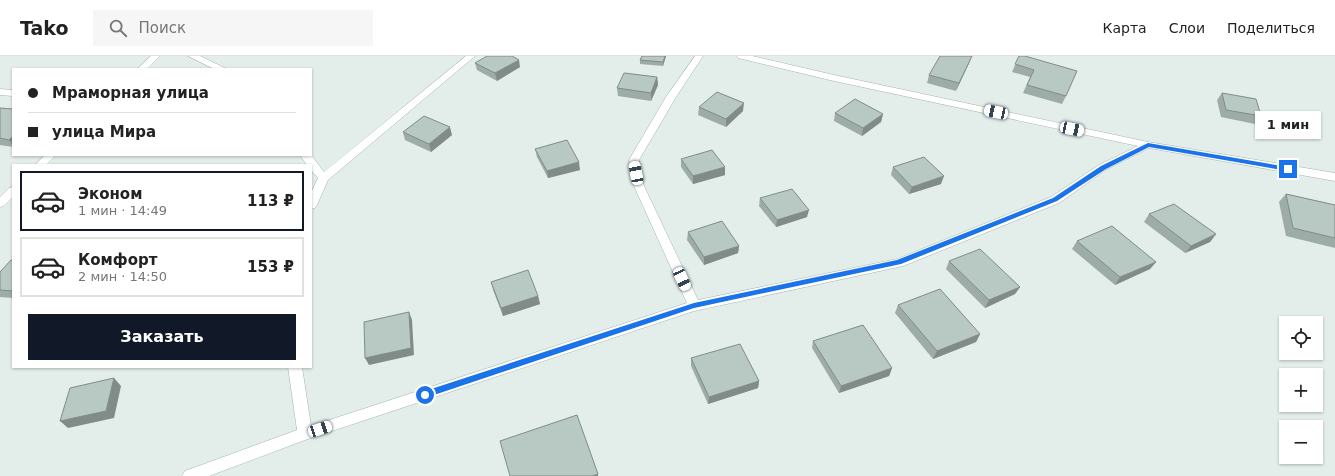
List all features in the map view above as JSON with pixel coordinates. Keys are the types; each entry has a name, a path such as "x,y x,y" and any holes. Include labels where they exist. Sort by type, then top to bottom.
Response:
{"street":[{"path":"143,68 156,56"},
{"path":"192,56 220,68"},
{"path":"312,203 323,178 471,56"},
{"path":"694,306 639,186 634,160 671,97 699,56"},
{"path":"741,56 834,78 1148,145 1335,177"},
{"path":"0,92 12,93"},
{"path":"190,476 305,434 694,306 899,263 1055,200 1104,167 1148,145"},
{"path":"41,164 50,156"},
{"path":"306,156 323,178"},
{"path":"0,203 12,192"},
{"path":"296,368 305,434"}],"building":[{"path":"487,56 512,56 519,60 495,73 475,63"},
{"path":"642,56 665,56 663,62 640,60"},
{"path":"940,56 972,56 959,83 929,75"},
{"path":"1019,56 1025,56 1077,71 1066,96 1027,85 1034,70 1015,64"},
{"path":"624,73 657,77 651,93 617,88"},
{"path":"717,92 744,103 726,119 699,107"},
{"path":"1222,93 1256,99 1261,116 1226,110"},
{"path":"855,99 883,114 863,128 835,113"},
{"path":"0,108 12,109 12,137 9,140 0,138"},
{"path":"424,116 450,127 429,144 403,132"},
{"path":"567,140 579,162 547,171 535,149"},
{"path":"712,150 725,167 693,176 681,159"},
{"path":"924,157 944,176 912,187 893,167"},
{"path":"792,189 809,210 777,220 760,198"},
{"path":"1286,194 1335,205 1335,238 1293,228"},
{"path":"1174,204 1216,234 1191,246 1149,214"},
{"path":"722,221 739,246 704,257 688,232"},
{"path":"1112,226 1156,262 1120,277 1077,241"},
{"path":"980,249 1020,287 989,300 949,261"},
{"path":"12,260 12,291 0,290 0,272"},
{"path":"528,270 538,296 501,308 491,282"},
{"path":"940,289 980,334 937,351 898,305"},
{"path":"409,312 411,348 365,358 364,322"},
{"path":"863,325 892,368 841,386 813,341"},
{"path":"740,344 759,381 709,397 691,358"},
{"path":"114,378 106,411 60,421 70,388"},
{"path":"577,415 598,474 592,476 510,476 500,441"}],"route":[{"path":"425,395 694,306 899,263 1055,200 1104,167 1148,145 1288,169"}]}
